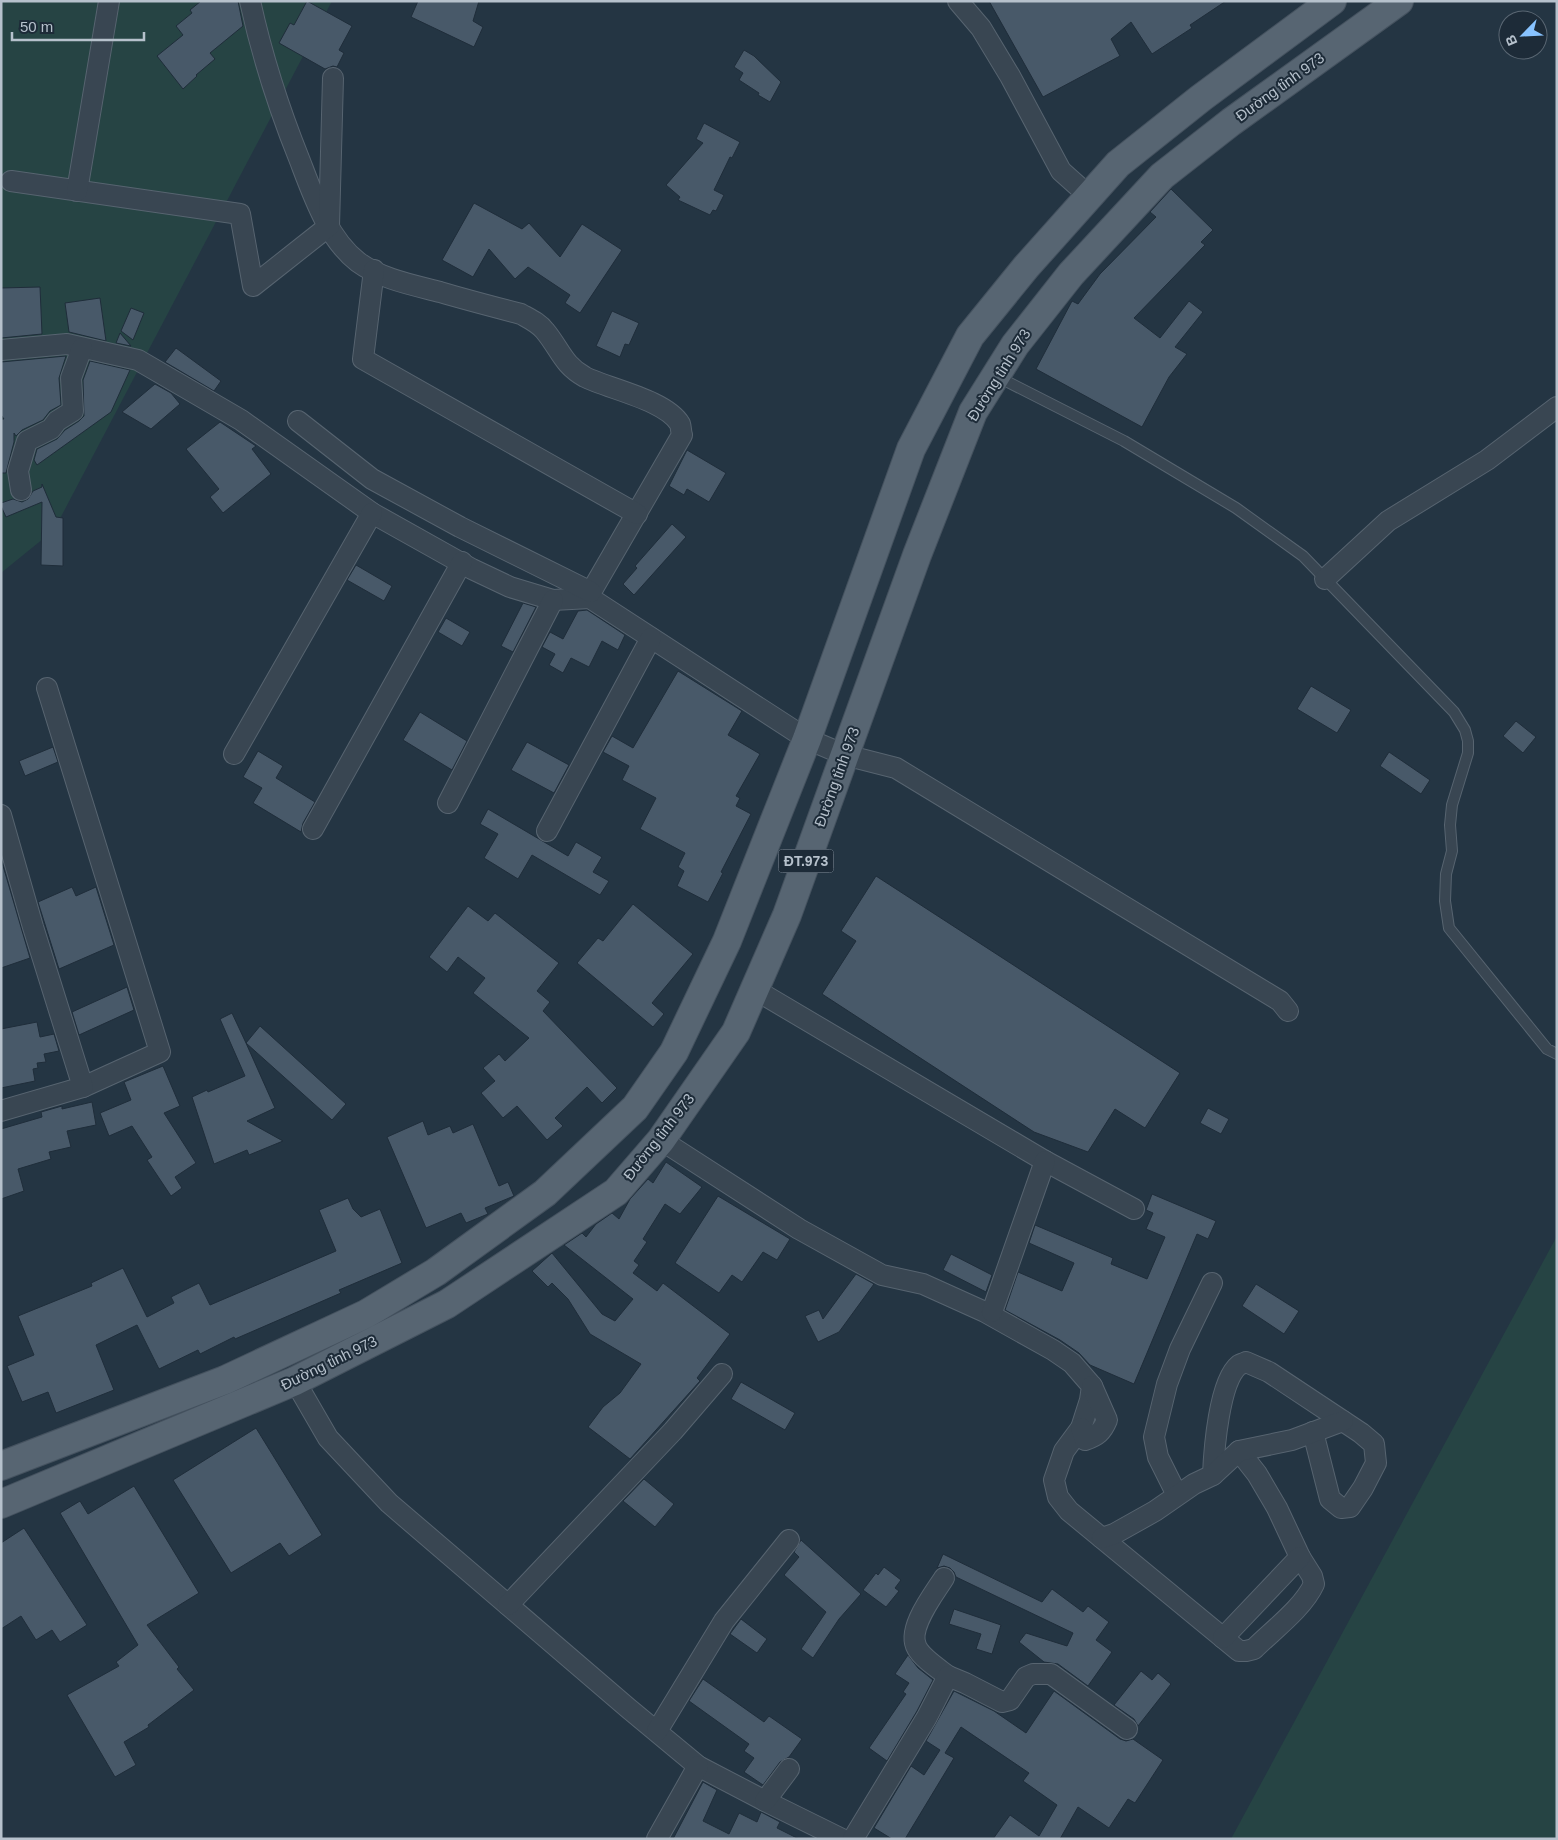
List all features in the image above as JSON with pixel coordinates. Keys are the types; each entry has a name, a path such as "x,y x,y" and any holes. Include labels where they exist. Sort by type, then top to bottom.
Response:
{"main road":[{"name":"Đường tỉnh 973","path":"1,1466 225,1380 366,1314 444,1266 545,1193 635,1108 674,1052 727,941 807,739 911,449 970,336 1026,266 1118,164 1201,98 1332,1"},
{"name":"Đường tỉnh 973","path":"1,1504 320,1369 446,1304 616,1192 661,1140 736,1032 787,915 917,555 973,412 1015,345 1071,274 1162,176 1231,122 1399,1"},
{"path":"308,1341 320,1369"}],"street":[{"path":"77,190 109,1"},
{"path":"250,1 259,42 285,124 320,212 347,251 359,262 408,284 521,314 534,321 545,331 566,363 576,372 651,402 669,413 680,424 682,435 591,595"},
{"path":"958,1 981,28 1001,60 1061,171 1090,196"},
{"path":"329,226 333,78"},
{"path":"11,181 240,214 253,286 329,226"},
{"path":"374,270 363,359 636,514"},
{"path":"1,350 67,344 138,360 241,420 372,513 472,569 510,587 552,600 591,595"},
{"path":"21,490 18,471 27,441 51,428 73,411 71,378 82,348"},
{"path":"1325,579 1388,521 1487,460 1557,407"},
{"path":"298,421 372,479 591,595 651,638 807,739 845,755 896,768 1280,1001 1288,1011"},
{"path":"234,754 372,513"},
{"path":"313,829 462,562"},
{"path":"448,803 552,600"},
{"path":"548,832 651,638"},
{"path":"1,1111 83,1087 160,1052 47,688"},
{"path":"1,814 33,927 83,1087"},
{"path":"754,989 1045,1162 1134,1209"},
{"path":"661,1140 799,1229 882,1275 923,1284 985,1312 1053,1350 1072,1363 1092,1386 1107,1420 1097,1436 1085,1440 1081,1428 1064,1451 1054,1480 1058,1497 1069,1511 1223,1638 1239,1651 1246,1651 1254,1649 1291,1613 1311,1591 1314,1584 1312,1576 1300,1557 1277,1508 1257,1474 1239,1451"},
{"path":"992,1312 1045,1162"},
{"path":"1177,1495 1158,1457 1154,1437 1167,1384 1180,1349 1212,1283"},
{"path":"1213,1475 1219,1415 1226,1390 1238,1366 1246,1362 1269,1372 1361,1433 1374,1444 1376,1463 1363,1488 1350,1507 1341,1508 1330,1498 1313,1432"},
{"path":"508,1605 673,1431 722,1374"},
{"path":"295,1381 328,1438 389,1503 698,1766 842,1839"},
{"path":"1102,1538 1114,1534 1146,1516 1177,1495 1213,1475 1239,1451 1292,1440 1343,1421"},
{"path":"657,1731 724,1621 789,1540"},
{"path":"1223,1638 1300,1557"},
{"path":"944,1578 917,1622 914,1638 917,1648 948,1676 966,1683 1002,1702 1010,1700 1029,1675 1051,1674 1127,1729"},
{"path":"853,1839 927,1717 948,1676"},
{"path":"657,1839 698,1766"},
{"path":"765,1801 789,1768"}],"lane":[{"path":"996,375 1124,441 1236,508 1303,556 1454,712 1465,730 1468,741 1468,753 1452,805 1450,825 1452,851 1446,874 1449,928 1547,1049 1557,1054"}],"green space":[{"path":"1,1 332,1 54,530 1,573"},
{"path":"1557,1236 1557,1839 1231,1839"}],"building":[{"path":"201,1 238,1 243,26 210,53 215,59 183,89 157,56 183,35 176,26 192,13 190,10"},
{"path":"307,1 352,26 339,50 344,53 337,67 333,66 325,69 279,43 290,23 294,25"},
{"path":"418,1 479,1 473,21 483,27 474,47 411,17"},
{"path":"989,1 1226,1 1190,25 1192,28 1152,54 1131,22 1111,39 1120,56 1043,97"},
{"path":"744,50 754,56 781,82 770,102 739,80 743,73 734,67"},
{"path":"704,123 740,142 732,158 730,157 714,190 724,195 716,211 713,210 710,215 678,200 680,197 666,185 703,143 696,139"},
{"path":"1171,189 1213,230 1201,242 1205,245 1134,318 1160,338 1189,301 1203,312 1175,347 1187,354 1169,377 1142,427 1036,369 1072,301 1078,304 1100,274 1156,217 1150,212"},
{"path":"474,203 522,229 529,223 560,257 582,224 622,250 580,313 565,303 570,295 528,267 515,279 489,249 473,277 442,260"},
{"path":"40,287 42,334 1,338 1,288"},
{"path":"100,298 106,341 69,332 65,303"},
{"path":"131,308 144,313 133,340 121,331"},
{"path":"612,311 639,323 629,345 625,344 620,357 596,346"},
{"path":"120,333 131,346 116,343"},
{"path":"176,348 221,381 214,391 165,362"},
{"path":"66,356 59,378 61,405 50,411 43,420 22,430 16,436 14,433 14,442 6,473 1,473 1,419 4,419 1,415 1,362"},
{"path":"90,361 130,370 111,412 37,465 34,460 37,449 57,439 65,430 84,416 83,380"},
{"path":"155,384 171,393 180,404 151,429 122,412"},
{"path":"220,422 256,446 252,449 271,474 223,513 210,497 219,489 186,449"},
{"path":"687,450 726,473 709,502 687,489 684,495 669,486"},
{"path":"42,484 56,517 63,518 63,566 41,565 42,502 6,517 1,506 1,503 13,499 22,502 28,499 33,491 42,487"},
{"path":"672,524 686,537 634,595 623,584 637,568 635,566"},
{"path":"356,565 392,586 384,601 347,580"},
{"path":"523,603 536,607 513,652 501,646"},
{"path":"587,610 625,635 618,650 602,641 589,667 571,658 563,673 549,665 555,654 542,647 550,632 563,639 578,611"},
{"path":"446,618 470,632 462,646 438,632"},
{"path":"678,671 742,711 728,735 760,754 736,796 740,798 736,806 751,814 708,902 677,886 684,871 678,867 685,853 640,829 656,798 622,780 629,766 603,752 612,736 633,748"},
{"path":"1311,686 1351,710 1337,733 1297,709"},
{"path":"420,712 467,741 452,770 403,740"},
{"path":"1516,721 1536,737 1523,753 1503,736"},
{"path":"527,742 569,765 554,793 511,770"},
{"path":"53,747 58,762 25,776 19,761"},
{"path":"258,751 283,766 276,778 315,802 303,823 301,832 253,803 262,788 243,777"},
{"path":"1389,752 1430,780 1421,794 1380,766"},
{"path":"488,809 568,856 576,842 602,857 593,872 609,881 600,895 532,855 518,879 484,858 498,834 480,824"},
{"path":"1,859 30,958 1,968"},
{"path":"876,876 1180,1073 1145,1128 1115,1109 1088,1152 1034,1132 822,994 856,941 841,931"},
{"path":"72,887 76,896 96,887 114,945 59,969 38,902"},
{"path":"633,904 693,954 652,1003 664,1014 653,1027 577,963 598,938 603,941"},
{"path":"468,906 488,921 495,913 559,963 537,991 550,1002 543,1011 617,1088 602,1103 587,1087 555,1118 563,1126 547,1140 517,1106 503,1118 481,1093 495,1081 483,1068 499,1054 505,1061 529,1038 473,993 485,978 458,957 447,972 429,957"},
{"path":"127,987 134,1010 79,1035 72,1012"},
{"path":"232,1013 275,1108 247,1121 283,1141 249,1155 247,1150 214,1164 192,1097 245,1076 220,1019"},
{"path":"37,1022 40,1037 54,1034 59,1051 44,1054 46,1062 37,1063 38,1068 33,1069 35,1081 1,1088 1,1029"},
{"path":"260,1026 346,1104 332,1120 246,1043"},
{"path":"163,1066 180,1106 164,1113 196,1163 175,1177 182,1188 171,1196 147,1160 152,1157 132,1126 109,1136 100,1113 131,1100 124,1082"},
{"path":"92,1102 96,1125 67,1131 71,1147 49,1152 51,1159 18,1169 24,1191 1,1199 1,1129 42,1117 41,1112 62,1106 62,1109"},
{"path":"1208,1108 1229,1119 1221,1134 1200,1123"},
{"path":"423,1121 428,1135 450,1126 453,1133 473,1124 499,1186 508,1182 514,1196 485,1208 488,1214 466,1223 461,1213 426,1228 387,1137"},
{"path":"666,1162 702,1187 680,1214 665,1204 643,1239 647,1242 634,1261 639,1265 633,1273 657,1291 663,1283 730,1334 697,1378 700,1381 630,1459 588,1427 603,1407 620,1393 641,1364 590,1334 568,1299 552,1283 548,1287 532,1271 552,1253 602,1314 615,1321 633,1299 564,1245 582,1233 586,1237 596,1224 612,1213 619,1219 630,1199 648,1179 653,1183"},
{"path":"1152,1194 1216,1221 1208,1239 1197,1234 1134,1384 1090,1365 1079,1353 1060,1340 1005,1310 1018,1272 1062,1291 1074,1263 1029,1243 1035,1225 1113,1258 1111,1264 1147,1279 1165,1237 1146,1229 1153,1213 1146,1210"},
{"path":"718,1196 790,1239 777,1260 763,1252 742,1282 732,1275 719,1293 675,1263"},
{"path":"348,1198 353,1209 361,1217 380,1209 402,1263 339,1290 341,1293 235,1339 234,1337 200,1354 198,1350 159,1369 137,1325 96,1345 114,1390 56,1413 48,1392 22,1402 7,1366 34,1355 18,1316 92,1286 91,1283 123,1268 147,1317 174,1303 171,1297 199,1283 210,1305 336,1251 319,1210"},
{"path":"951,1254 992,1275 986,1292 943,1270"},
{"path":"856,1274 874,1284 839,1332 818,1342 805,1316 819,1310 823,1319"},
{"path":"1256,1284 1299,1311 1284,1334 1242,1306"},
{"path":"741,1382 795,1413 785,1430 731,1399"},
{"path":"256,1428 322,1535 289,1556 280,1543 231,1573 173,1480"},
{"path":"644,1479 674,1504 655,1527 623,1501"},
{"path":"134,1486 199,1593 147,1625 194,1690 148,1725 149,1727 124,1742 136,1765 115,1777 67,1695 119,1666 116,1662 138,1645 60,1513 80,1501 88,1514"},
{"path":"24,1528 87,1625 60,1642 52,1630 36,1640 21,1616 1,1629 1,1543"},
{"path":"801,1540 861,1594 839,1619 813,1658 801,1649 826,1612 784,1575 799,1557 794,1552"},
{"path":"943,1554 1042,1602 1052,1589 1083,1612 1088,1606 1109,1622 1096,1640 1112,1652 1088,1686 1058,1664 1044,1662 1019,1642 1026,1633 1067,1646 1073,1633 956,1577 950,1568 944,1566 937,1568"},
{"path":"884,1567 901,1580 895,1588 899,1591 886,1607 863,1590 876,1573 878,1575"},
{"path":"954,1609 1001,1625 992,1654 976,1649 981,1634 949,1624"},
{"path":"741,1619 767,1639 757,1653 730,1634"},
{"path":"908,1655 918,1668 933,1680 887,1761 869,1748 906,1694 903,1692 909,1683 895,1674"},
{"path":"1141,1671 1152,1680 1158,1673 1171,1684 1138,1726 1134,1719 1114,1705"},
{"path":"703,1679 764,1722 769,1716 802,1739 789,1757 780,1762 763,1785 744,1772 754,1758 744,1751 749,1744 689,1701"},
{"path":"954,1691 994,1711 1026,1733 1054,1691 1120,1739 1126,1741 1133,1739 1163,1760 1135,1803 1128,1799 1109,1828 1078,1807 1060,1839 993,1839 1010,1815 1039,1836 1057,1805 1023,1781 1029,1773 961,1727 945,1753 954,1758 905,1839 892,1839 874,1828 911,1766 924,1775 940,1750 926,1741"},
{"path":"703,1782 717,1790 703,1821 729,1834 739,1813 757,1822 761,1812 780,1822 777,1828 799,1839 673,1839"}]}
